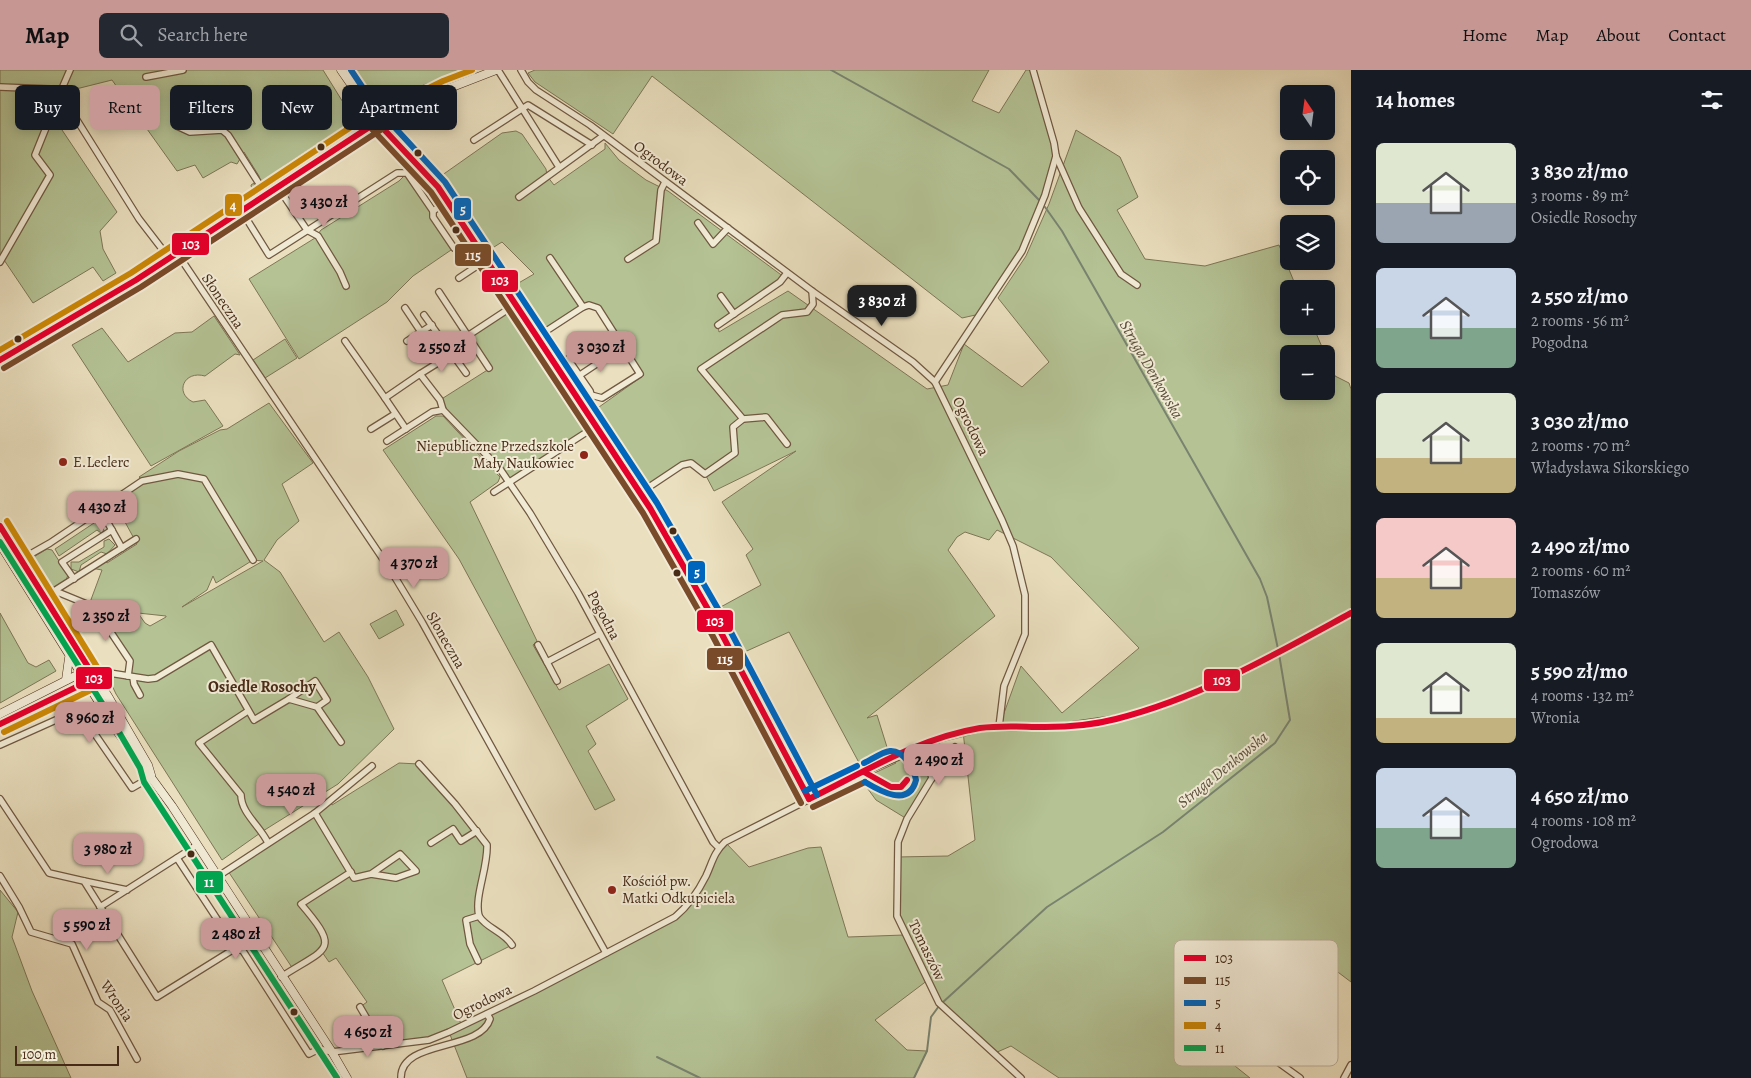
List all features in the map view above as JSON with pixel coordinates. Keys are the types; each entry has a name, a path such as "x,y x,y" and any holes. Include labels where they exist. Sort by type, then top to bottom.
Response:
{"street":[{"path":"63,85 70,70"},
{"path":"146,77 183,70"},
{"path":"341,70 351,85"},
{"path":"457,85 497,70 559,167"},
{"path":"1033,70 1056,156 1078,208 1105,252 1122,274 1137,285"},
{"name":"Ogrodowa","path":"522,71 536,90 603,136 812,292"},
{"path":"0,87 15,88"},
{"path":"474,140 521,108 530,106 592,145"},
{"path":"80,125 139,219 169,258"},
{"path":"0,262 50,175 35,155 45,130"},
{"path":"186,130 190,132 222,130 228,135 265,193"},
{"path":"1,361 78,316 364,130"},
{"path":"385,130 413,159 448,202 640,493 717,625 809,799"},
{"path":"519,196 603,136"},
{"path":"812,292 913,362 935,382 1022,251 1045,195 1056,156"},
{"path":"241,210 269,255 397,173 407,173 433,211 433,217 454,248"},
{"path":"628,259 656,241 661,190 665,182"},
{"path":"277,186 307,230 318,236 340,272 346,286"},
{"path":"433,211 448,202"},
{"path":"698,223 713,244 728,228"},
{"name":"Słoneczna","path":"177,253 393,574 422,622 606,953"},
{"path":"550,258 583,307"},
{"path":"459,278 486,260"},
{"path":"718,325 780,282 787,273"},
{"path":"439,292 489,368"},
{"path":"743,419 701,369 782,315 807,312 813,304 812,292"},
{"path":"721,296 734,314"},
{"path":"469,335 516,304"},
{"path":"537,336 583,307 589,305 598,308 640,374 602,398 591,395"},
{"path":"404,308 421,332"},
{"path":"424,315 466,373"},
{"path":"407,342 432,325"},
{"path":"345,341 406,429"},
{"path":"385,398 452,354"},
{"path":"580,375 610,354"},
{"path":"568,359 590,390 591,395"},
{"name":"Pogodna","path":"420,374 440,400 443,410 468,434 510,482 565,570 709,834 719,848"},
{"name":"Ogrodowa","path":"935,382 1013,546 1025,595 1025,634 1004,686 999,727"},
{"path":"582,404 591,395"},
{"path":"387,442 432,412 443,410"},
{"path":"371,429 395,414"},
{"path":"640,493 682,465 691,463 705,474 718,467 735,453 733,427 743,419 766,417 788,444"},
{"path":"494,492 596,426"},
{"path":"13,565 142,481 178,474 204,480 253,560"},
{"path":"100,509 122,548"},
{"path":"0,526 148,765 152,777 332,1052 347,1078"},
{"path":"74,579 62,562 112,530"},
{"path":"35,603 136,539"},
{"path":"0,544 80,674 142,768 152,777"},
{"path":"55,591 89,604 96,610 130,660 130,676 140,695"},
{"path":"606,953 679,913 697,892 719,848 725,842 809,799 923,745 963,732 999,727 1058,727 1114,719 1187,696 1261,662 1351,613"},
{"path":"547,662 600,634"},
{"path":"0,714 66,680 90,670 148,679 164,675 211,645 254,720 315,682 327,700 317,707"},
{"path":"538,645 557,681"},
{"path":"66,680 69,656"},
{"path":"0,724 106,673"},
{"path":"289,699 317,707 341,742"},
{"path":"248,710 199,743 242,795 241,803 262,831 268,843"},
{"path":"0,745 58,719 76,718 90,726 132,788 152,777"},
{"path":"923,745 932,778"},
{"name":"Tomaszów","path":"955,747 932,778 907,820 898,842 897,916 938,1003 1021,1078"},
{"path":"419,764 484,840 487,850 485,873 477,908 479,916 488,925 507,936 512,945"},
{"path":"217,877 315,813 372,766"},
{"path":"0,799 49,873 127,890"},
{"path":"315,813 354,878 371,874 400,854 416,870 396,878 371,874"},
{"path":"431,843 452,829 461,841 477,831"},
{"path":"100,907 197,846"},
{"path":"177,858 236,948"},
{"path":"282,977 322,952 326,942 322,928 301,904 351,872"},
{"name":"Wronia","path":"0,876 20,907 31,932 72,944 98,1002 110,1010 137,1059"},
{"path":"84,881 157,997 255,936"},
{"path":"478,961 470,944 466,920 479,916"},
{"name":"Ogrodowa","path":"236,948 243,951 309,1054 319,1050 332,1052 429,1040 487,1014 606,953"},
{"path":"360,1007 383,1046"},
{"path":"401,1078 404,1066 418,1053 456,1042 485,1028 490,1019 487,1014"},
{"path":"1283,1066 1300,1078"},
{"path":"1344,1078 1351,1066"}],"green space":[{"path":"0,70 323,70 342,101 342,128 287,164 260,185 259,176 244,152 237,164 231,162 203,178 195,165 177,171 148,130 160,130 160,85 116,85 112,80 80,88 80,85 15,85 15,130 62,130 117,212 100,231 103,249 116,273 103,281 93,267 33,303 0,254"},
{"path":"352,70 467,70 424,85 361,85"},
{"path":"535,70 989,70 972,101 999,113 1026,70 1033,70 1056,156 1045,195 1022,251 980,314 962,318 652,76 613,134 535,82 528,73"},
{"path":"1076,130 1120,157 1138,197 1117,210 1145,259 1205,266 1279,245 1280,270 1289,270 1293,280 1280,280 1280,335 1317,335 1321,345 1280,345 1280,400 1335,400 1335,376 1349,383 1351,389 1351,982 1338,972 1338,940 1174,940 1174,1066 1235,1066 1250,1078 1059,1078 1011,1046 995,1053 945,1010 928,980 875,1020 907,1050 927,1051 914,1078 467,1078 449,1032 429,1040 383,1046 360,1007 367,1002 336,958 329,962 322,952 293,969 228,871 330,801 332,805 399,763 419,764 484,840 485,873 479,916 512,945 442,980 462,1026 675,917 692,899 725,842 749,867 808,848 821,847 848,937 904,935 897,916 897,857 948,856 975,840 963,731 999,727 1021,666 1062,713 1139,648 1051,557 997,530 989,540 965,532 957,537 948,550 995,616 867,718 877,715 891,760 864,772 789,632 740,654 717,609 761,585 746,555 753,549 722,502 796,451 714,491 705,474 688,463 645,490 592,412 644,375 634,378 640,374 598,308 589,305 542,334 510,288 534,274 502,242 486,252 438,178 502,133 516,131 522,134 546,169 547,176 554,185 605,149 605,143 619,160 646,180 668,191 784,277 718,325 719,332 788,291 927,389 948,385 964,344 1022,387 1049,362 998,298 1026,256 1049,204"},
{"path":"298,158 303,158 291,170 264,185"},
{"path":"407,173 433,211 433,217 454,248 413,276 387,302 299,359 249,279 315,238 321,230 399,181"},
{"path":"254,183 255,190 227,208 252,190 251,185"},
{"path":"516,304 596,426 510,482 449,414 440,400 489,369 469,335"},
{"path":"214,316 240,355 235,354 205,376 192,376 184,383 183,388 187,398 193,402 205,400 223,426 151,466 72,345 102,328 128,362 175,333 192,332"},
{"path":"285,339 297,358 265,378 253,360"},
{"path":"269,403 313,463 282,484 299,521 277,540 264,560 280,572 324,642 339,632 368,677 394,729 338,784 263,831 222,860 116,694 106,673 127,676 130,661 89,605 102,570 91,568 104,559 107,563 137,544 113,500 142,480 139,477 179,451 220,430 227,429","holes":["253,560 263,561 182,607 207,590 213,576 216,583","138,613 166,616 166,617 150,626 145,623"]},
{"path":"436,416 443,416 500,477 498,482 470,502 537,641 533,645 559,690 609,664 628,699 586,726 596,744 588,751 615,800 595,810 459,559 383,450"},
{"path":"94,518 101,518 104,531 101,533 97,530 59,556 55,549 94,523"},
{"path":"109,539 115,545 107,554 101,552 81,565 79,572 71,569 71,562 79,562 104,547 104,541"},
{"path":"47,549 52,550 68,575 66,580 52,589 32,558"},
{"path":"396,610 404,625 379,639 370,624"},
{"path":"0,613 28,663 36,667 49,660 56,671 0,703"},
{"path":"923,745 932,778 907,819 876,800 865,785 868,776 896,763 891,760","holes":["869,776 894,786 907,781 907,789 900,796 895,796 878,787"]},
{"path":"0,890 18,912 12,937 32,991 71,1078 0,1078"}],"waterway":[{"name":"Struga Denkowska","path":"831,70 1009,169 1039,200"},
{"name":"Struga Denkowska","path":"1045,207 1062,231 1260,579 1267,597 1278,649"},
{"name":"Struga Denkowska","path":"942,1003 1047,907 1163,832 1275,743 1290,720 1279,654"},
{"name":"Struga Denkowska","path":"914,1078 927,1051 931,1017 939,1006"},
{"path":"657,1057 700,1078"}],"transit line":[{"name":"5","path":"351,70 375,106 445,182 657,503 725,621 817,795"},
{"name":"4","path":"0,350 131,273 354,125 443,81 472,70"},
{"name":"103","path":"0,360 136,280 365,130"},
{"name":"115","path":"373,130 431,192 643,513 709,629 801,803"},
{"name":"115","path":"4,368 141,287 380,130"},
{"name":"103","path":"385,130 438,187 650,508 717,625 809,799"},
{"name":"4","path":"4,732 99,686 104,678 7,521"},
{"name":"103","path":"0,526 95,678 0,724"},
{"name":"11","path":"0,542 102,703 140,768 144,782 337,1078"},
{"name":"103","path":"809,799 892,757 957,733 980,728 1081,725 1107,721 1147,710 1237,674 1351,613"},
{"name":"5","path":"864,763 884,753 895,752 908,761 916,780 912,788 907,793 901,795 886,793 865,782"},
{"name":"5","path":"805,791 857,766"},
{"name":"103","path":"864,772 891,787 901,787 907,780"},
{"name":"115","path":"813,807 865,782"}],"place":[{"name":"Niepubliczne Przedszkole Mały Naukowiec","path":"584,455"},
{"name":"E.Leclerc","path":"63,462"},
{"name":"Kościół pw. Matki Odkupiciela","path":"612,890"}],"district":[{"name":"Osiedle Rosochy","path":"262,686"}]}
